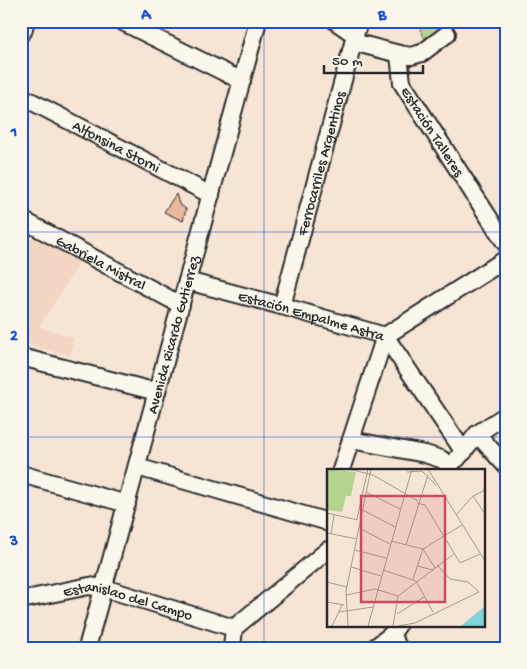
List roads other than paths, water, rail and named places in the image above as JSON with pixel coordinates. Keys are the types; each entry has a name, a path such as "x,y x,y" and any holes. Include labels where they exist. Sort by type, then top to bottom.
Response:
{"main road":[{"path":"21,30 23,21"}],"street":[{"path":"121,21 242,82"},
{"name":"Avenida Ricardo Gutierrez","path":"87,648 258,21"},
{"path":"335,21 399,54 411,56 422,53 447,34"},
{"name":"Ferrocarriles Argentinos","path":"282,306 355,33"},
{"name":"Estación Talleres","path":"399,54 402,83 506,244"},
{"name":"Alfonsina Storni","path":"21,96 211,195"},
{"name":"Gabriela Mistral","path":"21,219 181,305"},
{"path":"341,469 385,336 506,260"},
{"name":"Estación Empalme Astra","path":"188,281 385,336 464,452"},
{"path":"21,357 157,392"},
{"path":"351,440 441,459 449,468 477,434 506,415"},
{"path":"477,434 506,466"},
{"path":"137,467 327,518"},
{"path":"21,474 127,504"},
{"path":"232,648 234,628 327,551"},
{"name":"Estanislao del Campo","path":"21,600 89,586 104,588 234,628"},
{"path":"374,648 396,636"}]}
